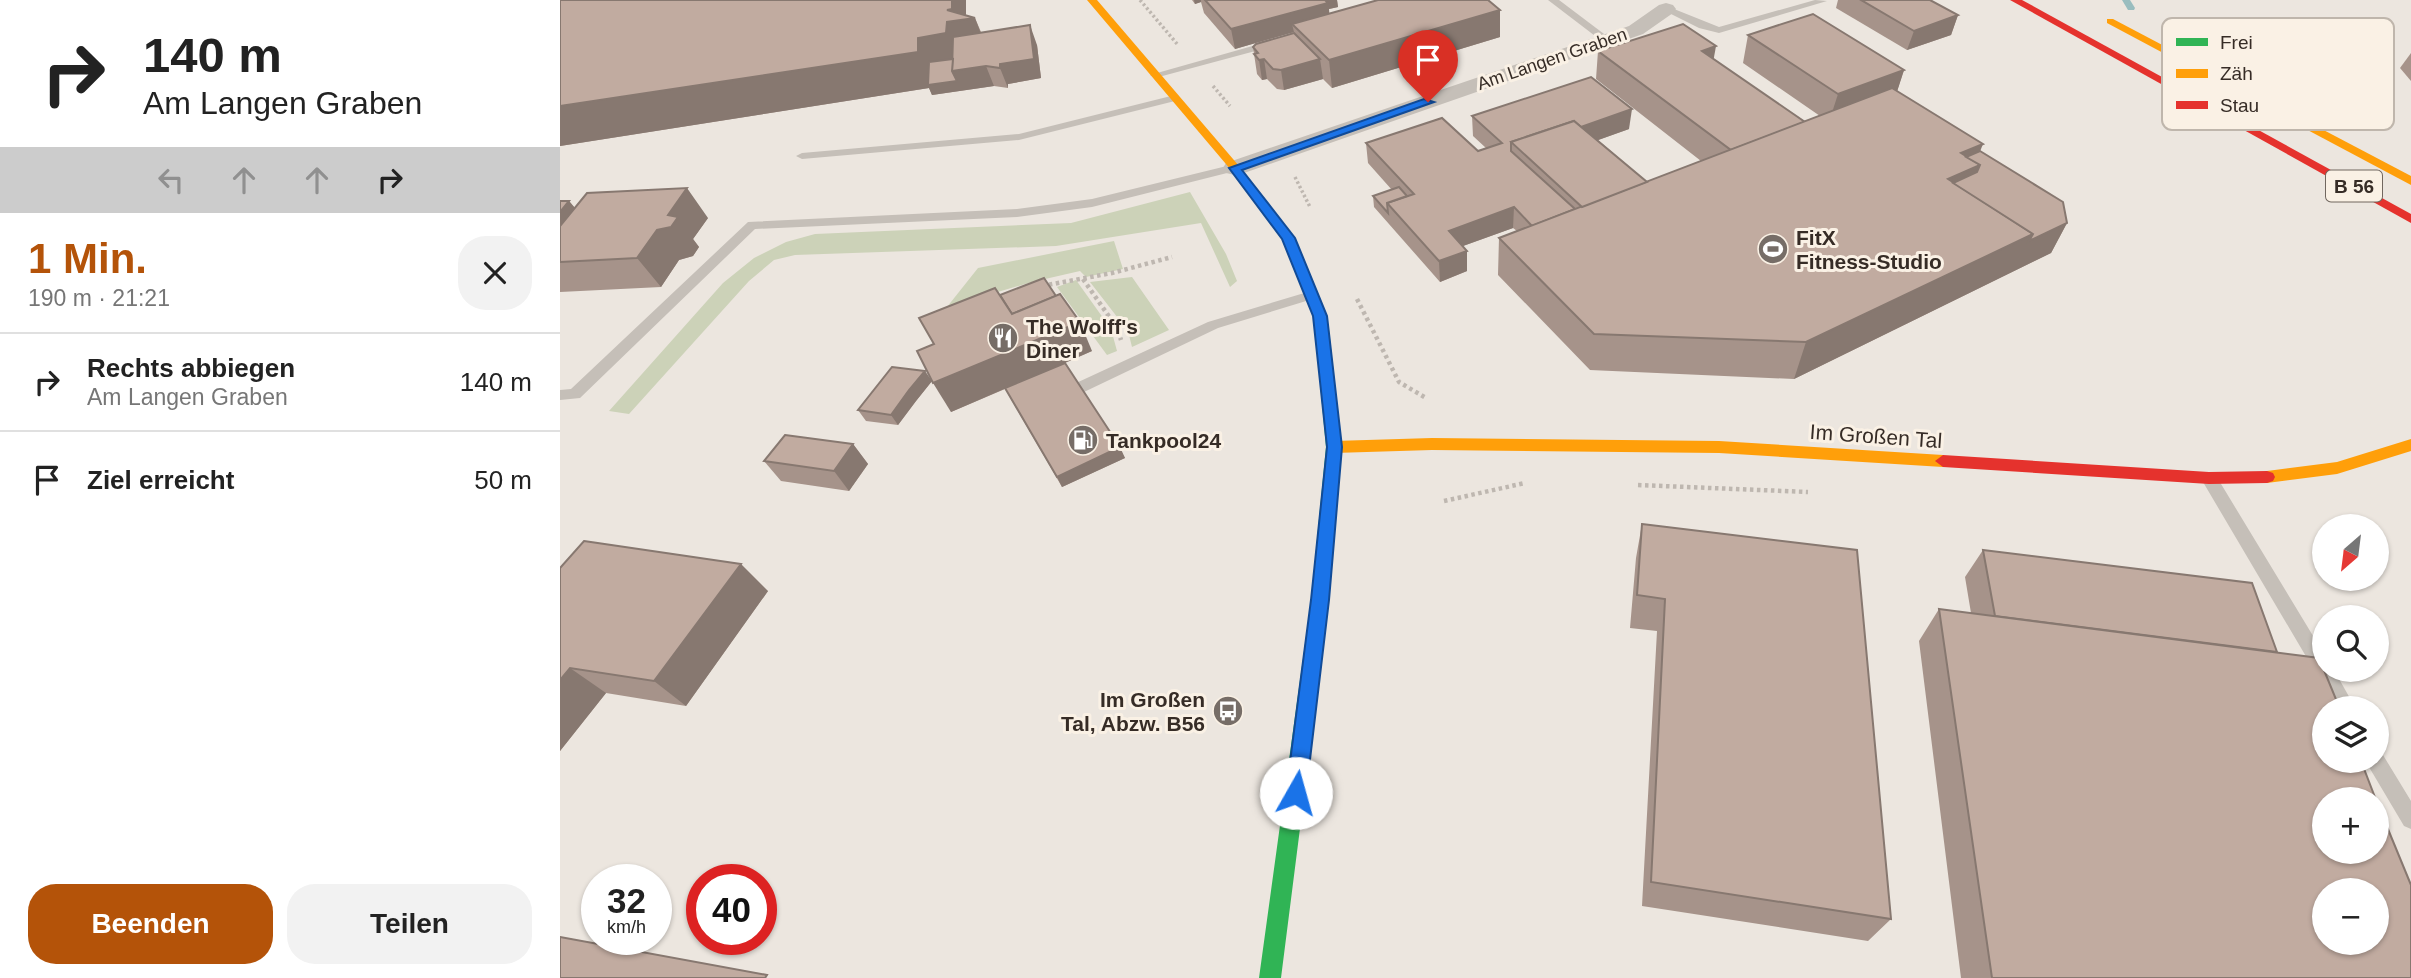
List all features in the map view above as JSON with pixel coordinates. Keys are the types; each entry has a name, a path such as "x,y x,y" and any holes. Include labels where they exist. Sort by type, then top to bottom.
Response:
{"street":[{"path":"1092,0 1235,168 1288,238 1320,316 1334,447 1318,614 1270,978"},
{"name":"B 56","path":"2015,0 2162,81"},
{"name":"Am Langen Graben","path":"1235,168 1636,30 1666,9"},
{"name":"B 56","path":"2094,13 2162,49"},
{"name":"B 56","path":"2250,130 2411,219"},
{"name":"B 56","path":"2315,130 2411,181"},
{"name":"Im Großen Tal","path":"1334,447 1432,444 1719,447 2209,478 2263,479 2324,471 2390,454 2411,445"}],"lane":[{"path":"1553,0 1607,40"},
{"path":"1666,9 1718,30 1822,1"},
{"path":"1155,75 1289,39"},
{"path":"802,156 1019,137 1175,98"},
{"path":"560,396 575,394 752,225 1017,213 1092,203 1235,168"},
{"path":"1079,388 1213,326 1311,295"},
{"path":"2209,478 2339,696"},
{"path":"2383,773 2411,819"}],"path":[{"path":"1293,173 1312,210"},
{"path":"1039,292 1041,287 1053,281 1083,279 1172,257"},
{"path":"1083,279 1117,328 1130,364"},
{"path":"1355,296 1399,382 1426,398"},
{"path":"1444,500 1533,481"},
{"path":"1631,485 1812,492"}],"green space":[{"path":"1190,192 1226,254 1237,281 1230,287 1201,223 1056,246 795,255 774,260 749,281 629,414 609,411 723,283 754,258 786,242 815,234 1071,223"},
{"path":"1114,241 1123,269 1086,277 1080,271 947,307 978,268"},
{"path":"1132,277 1169,330 1132,347 1128,331 1090,282"},
{"path":"1076,280 1111,329 1117,351 1107,355 1057,287"}],"building":[{"path":"560,0 952,0 952,9 947,10 975,18 947,22 946,33 918,38 918,52 560,106"},
{"path":"1205,0 1325,0 1328,3 1231,29"},
{"path":"1378,0 1488,0 1500,10 1329,60 1292,24"},
{"path":"1861,0 1930,0 1958,15 1914,31"},
{"path":"1813,14 1904,70 1838,94 1748,35"},
{"path":"1683,24 1716,46 1702,51 1805,122 1731,150 1598,51"},
{"path":"1030,25 1034,59 1000,64 1000,68 986,66 952,71 953,37"},
{"path":"1294,33 1320,59 1281,70 1273,69 1264,59 1259,60 1254,54 1258,53 1253,47 1256,44"},
{"path":"953,59 952,71 957,81 928,85 929,62"},
{"path":"1591,77 1632,109 1581,127 1574,121 1511,142 1511,151 1575,209 1532,226 1514,207 1449,231 1467,251 1439,261 1387,203 1414,194 1366,143 1442,118 1478,151 1502,143 1472,116"},
{"name":"FitX Fitness-Studio","path":"1892,88 1983,144 1961,153 1980,165 1948,179 2033,234 1806,342 1594,334 1499,238"},
{"path":"1574,121 1647,182 1582,207 1511,142"},
{"path":"1980,151 2063,202 2067,223 2029,241 2033,234 1953,183 1977,172 1980,165 1966,157"},
{"path":"1399,187 1407,196 1387,203 1388,213 1373,196"},
{"path":"687,188 668,215 678,217 671,227 657,230 637,258 560,262 560,226 587,193"},
{"path":"560,201 569,201 560,212"},
{"path":"1044,278 1056,296 1012,314 1000,295"},
{"path":"995,288 1012,314 1060,294 1080,322 933,383 917,351 934,344 919,318"},
{"path":"1065,363 1120,447 1057,477 1005,388"},
{"path":"892,367 925,371 891,415 858,410"},
{"path":"785,435 853,444 834,471 764,461"},
{"path":"1642,524 1857,550 1891,919 1651,882 1665,599 1637,595"},
{"path":"584,541 741,564 654,681 570,668 560,680 560,568"},
{"path":"1983,550 2252,583 2277,652 1995,616"},
{"path":"1939,609 2312,657 2312,682 2329,682 2335,696 2312,696 2312,773 2366,773 2371,787 2312,787 2312,864 2389,864 2389,832 2411,885 2411,978 1992,978"},
{"path":"560,937 581,941 581,955 658,955 767,975 765,978 560,978"}],"waterway":[{"path":"2126,0 2131,8"}],"traffic: fast":[{"path":"1270,978 1320,600 1334,447 1322,330"}],"traffic: slow":[{"path":"1092,0 1235,168 1288,238 1320,316 1322,330"},
{"path":"2110,21 2162,49"},
{"path":"2315,130 2411,181"},
{"path":"1334,447 1432,444 1719,447 1943,461"},
{"path":"2267,477 2337,468 2411,445"}],"traffic: jam":[{"path":"2015,0 2162,81"},
{"path":"2250,130 2411,219"},
{"path":"1943,461 2209,478 2267,477"}],"place":[{"name":"FitX Fitness-Studio","path":"1773,249"},
{"name":"The Wolff's Diner","path":"1003,338"},
{"name":"Tankpool24","path":"1083,440"},
{"name":"Im Großen Tal, Abzw. B56","path":"1228,711"}],"route":[{"path":"1296,793 1320,600 1334,447 1320,316 1288,238 1235,168 1428,102"}]}
